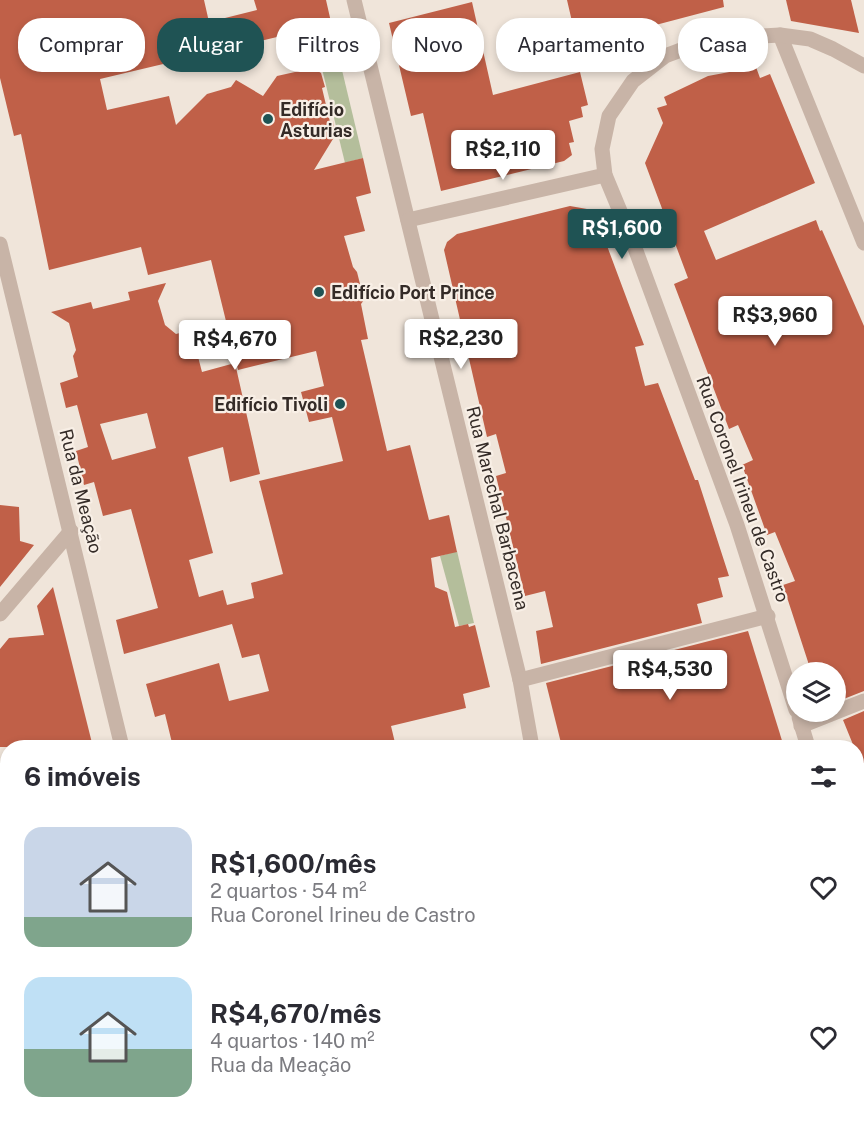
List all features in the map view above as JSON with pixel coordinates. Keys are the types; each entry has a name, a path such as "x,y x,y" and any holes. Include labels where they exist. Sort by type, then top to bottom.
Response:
{"street":[{"name":"Rua Marechal Barbacena","path":"354,0 520,680 531,740"},
{"path":"780,35 864,243"},
{"name":"Rua Coronel Irineu de Castro","path":"786,676 737,525 632,240 605,175 602,149 609,116 633,81 665,56 710,39 780,35 810,39 864,66"},
{"path":"408,220 605,175"},
{"name":"Rua da Meação","path":"0,244 120,740"},
{"path":"0,614 71,531"},
{"path":"520,680 768,616"},
{"path":"846,705 864,701"},
{"name":"Rua Coronel Irineu de Castro","path":"800,722 806,740"}],"green space":[{"path":"323,72 342,72 363,158 345,163"},
{"path":"457,551 474,623 459,626 440,556"}],"building":[{"path":"0,0 204,0 208,18 157,18 157,65 145,68 145,18 18,18 18,72 129,72 100,79 107,110 169,96 176,125 207,94 231,87 236,80 263,96 277,76 295,72 321,73 330,122 333,121 336,134 314,170 363,158 371,193 356,197 365,231 344,236 364,300 361,304 368,339 361,340 387,451 410,445 429,520 449,515 457,552 431,558 435,587 447,592 455,627 475,625 490,687 463,694 466,708 391,726 394,740 171,740 165,714 155,717 146,684 219,663 229,701 269,691 259,654 242,658 232,624 124,654 116,620 158,608 131,509 103,516 94,482 84,485 76,451 88,447 77,405 66,408 60,383 78,377 73,356 76,350 69,323 51,312 91,302 93,309 130,300 128,292 166,283 158,301 165,325 176,334 191,330 202,372 235,363 260,474 230,482 223,447 188,457 213,553 189,560 199,597 223,590 227,605 254,598 251,583 283,574 259,481 343,461 332,417 309,422 301,392 324,386 316,351 238,370 211,260 148,275 141,247 49,270 21,134 14,136 0,78","holes":["147,413 156,448 112,460 100,424"]},
{"path":"254,0 326,0 330,18 276,18 276,37 264,40 264,18 225,18 257,10"},
{"path":"567,0 723,0 724,7 666,22 666,18 571,18"},
{"path":"786,0 851,0 859,33 791,21"},
{"path":"472,2 476,18 409,18"},
{"path":"484,55 493,95 580,72 588,105 581,107 583,117 569,121 574,142 569,143 572,155 564,161 441,191 423,113 411,116 401,72 484,72"},
{"path":"729,72 758,72 760,78 770,74 815,183 704,231 716,260 816,220 864,326 864,691 846,698 846,662 808,662 783,585 795,581 775,532 767,535 742,465 753,460 738,425 729,429 674,284 688,278 645,163 663,123 657,108 667,105 664,97 708,76"},
{"path":"570,206 587,209 597,219 644,345 635,347 645,386 658,383 695,480 698,480 729,576 718,578 723,597 697,604 702,623 541,664 536,631 553,627 545,591 525,596 496,476 506,473 496,434 487,437 444,250 447,242 457,234"},
{"path":"0,505 19,507 20,541 34,545 0,587"},
{"path":"53,587 91,740 0,740 0,649 9,638 44,635 37,606"},
{"path":"748,631 782,740 560,740 546,683"},
{"path":"864,711 864,740 851,740 844,722 846,722 846,719"}],"place":[{"name":"Edifício Asturias","path":"268,119"},
{"name":"Edifício Port Prince","path":"319,292"},
{"name":"Edifício Tivoli","path":"340,404"}]}
